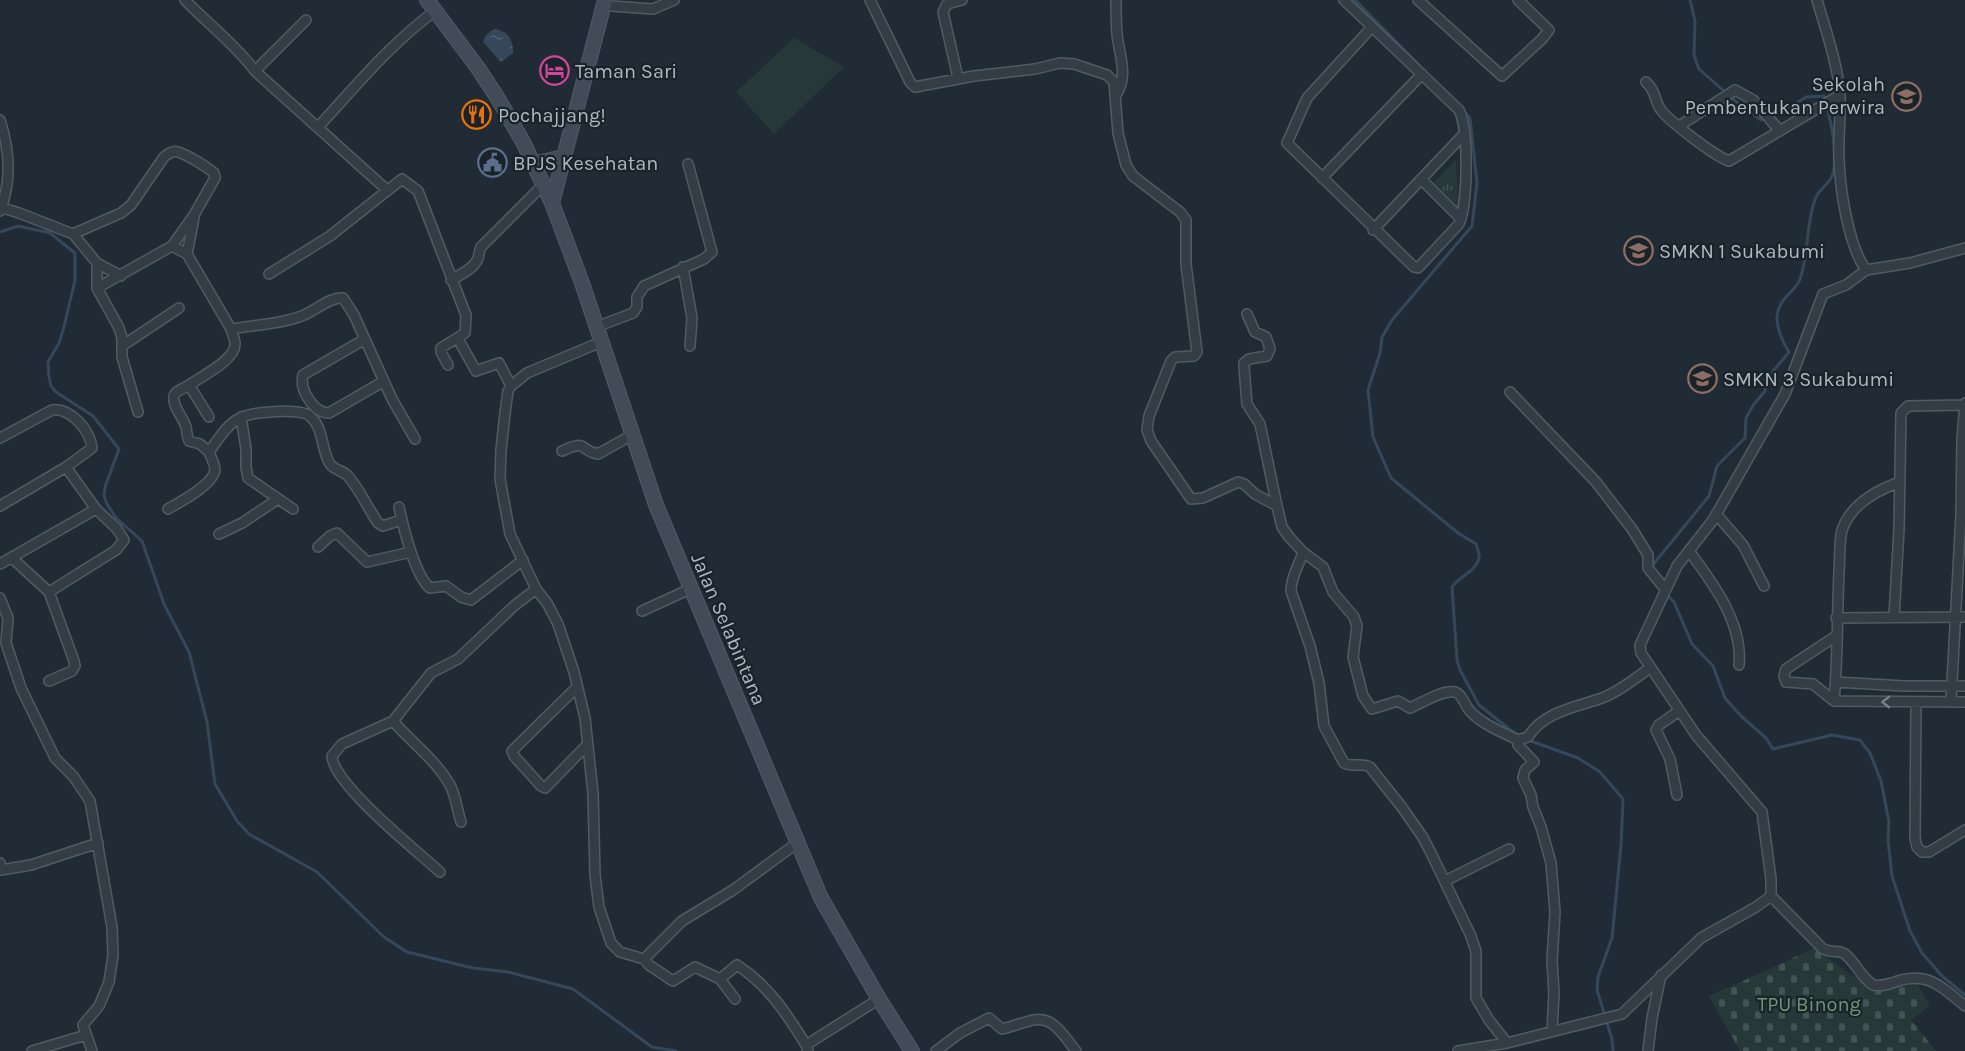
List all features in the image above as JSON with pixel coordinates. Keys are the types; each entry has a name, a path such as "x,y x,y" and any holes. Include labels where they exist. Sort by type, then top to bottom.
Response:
{"street":[{"path":"185,0 206,22 242,53 255,71 387,190"},
{"path":"552,203 605,2 612,6 623,5 653,9 674,0"},
{"path":"870,0 912,85 921,87 958,78 1067,63 1112,78 1116,95 1118,133 1126,165 1133,176 1180,212 1186,220 1186,264 1197,352 1194,356 1176,357 1170,361 1149,416 1148,435 1191,499 1203,498 1238,482 1277,506"},
{"path":"958,78 943,12 947,4 962,0"},
{"path":"1116,0 1117,37 1123,80 1116,95"},
{"path":"1344,0 1459,110 1463,120 1465,195 1461,219 1418,268 1414,267 1373,230 1288,145 1287,141 1307,98 1372,27"},
{"path":"1418,0 1502,76 1549,30 1518,0"},
{"path":"1426,9 1435,0"},
{"path":"1817,0 1835,61 1840,95 1839,158 1850,232 1857,256 1866,270"},
{"path":"318,127 431,6"},
{"name":"Jalan Selabintana","path":"431,6 478,68 496,97 523,142 552,203 656,505 797,843 821,898 912,1051"},
{"path":"255,71 306,20"},
{"path":"1322,178 1422,74"},
{"path":"1646,82 1655,92 1662,112 1729,161 1840,95"},
{"path":"1679,126 1735,90 1753,100 1779,131"},
{"path":"0,120 7,149 9,172 7,193 1,209 73,234 97,263 121,276"},
{"path":"1373,230 1464,134"},
{"path":"73,234 122,213 131,205 164,157 171,152 178,152 214,173 213,183 172,246 97,288"},
{"path":"533,164 564,157"},
{"path":"596,327 633,313 637,307 637,297 644,286 704,259 712,252 688,164"},
{"path":"269,273 336,232 402,179 418,191 467,322 465,333 442,346 441,350 448,365"},
{"path":"1421,179 1461,219"},
{"path":"451,280 474,264 481,247 543,185"},
{"path":"187,254 194,215"},
{"path":"168,510 197,493 215,468 209,452 200,444 188,439 186,427 179,415 174,397 229,358 235,343 231,329 187,254 172,246"},
{"path":"1965,248 1910,263 1866,270 1846,285 1823,294 1785,394 1707,529 1680,560 1640,645 1641,653 1678,711 1762,812 1772,879 1771,897 1822,948 1831,952 1839,951 1846,955 1873,985 1882,986 1909,978 1926,978 1938,984 1965,1006"},
{"path":"97,263 97,288 119,328 122,357 138,412"},
{"path":"683,267 692,318 690,346"},
{"path":"231,329 290,320 339,297 345,301 415,439"},
{"path":"122,346 178,308"},
{"path":"1246,314 1255,332 1266,337 1270,349 1267,356 1249,359 1244,363 1244,367 1247,404 1260,424 1282,527 1303,552 1323,567 1333,592 1354,617 1357,626 1353,657 1361,690 1372,709 1398,701 1410,708 1443,693 1456,692 1470,712 1482,722 1518,740 1528,737 1534,728 1568,708 1603,698 1650,668"},
{"path":"365,339 303,375 302,381 307,396 319,410 329,413 384,381"},
{"path":"458,339 476,371 499,363 510,386"},
{"path":"601,342 526,373 510,386 504,422 500,479 510,534 536,589 548,603 558,624 585,718 593,793 595,875 599,907 611,943 620,952 644,959 674,981 695,967 720,979 735,999"},
{"path":"189,385 209,417"},
{"path":"1510,392 1596,482 1632,529 1648,555 1648,568 1665,589"},
{"path":"1894,617 1902,410 1908,406 1965,404 1960,616 1951,702"},
{"path":"0,438 52,410 59,410 67,412 82,426 92,444 92,448 66,467 0,506"},
{"path":"209,452 233,422 241,417 295,411 309,415 320,430 329,462 336,470 348,476 378,523 383,526 401,520"},
{"path":"241,417 248,478 293,510"},
{"path":"562,451 576,445 583,445 591,452 598,454 632,435"},
{"path":"49,592 116,550 123,543 123,536 96,509 66,467"},
{"path":"1834,700 1836,618 1842,531 1849,518 1864,500 1879,490 1900,482"},
{"path":"219,534 242,523 278,499"},
{"path":"399,507 411,552 428,587 446,586 467,600 477,596 523,561"},
{"path":"0,564 96,509"},
{"path":"1716,514 1733,530 1743,544 1764,586"},
{"path":"318,547 337,533 367,561 411,552"},
{"path":"1689,551 1714,585 1738,636 1739,665"},
{"path":"1303,552 1294,571 1291,591 1319,683 1324,726 1344,763 1350,766 1365,764 1370,767 1422,836 1476,951 1476,998 1507,1043"},
{"path":"12,558 49,592 75,666 72,671 49,681"},
{"path":"440,873 354,793 339,775 333,764 332,756 342,744 393,721 432,673 458,658 514,606 536,589"},
{"path":"642,611 690,589"},
{"path":"0,598 8,618 6,644 21,688 55,758 73,776 90,801 112,927 113,955 109,982 99,1006 83,1025 92,1051"},
{"path":"1836,618 1960,616"},
{"path":"1836,636 1786,669 1784,679 1790,683 1813,684 1834,700 1965,702 1965,694"},
{"path":"1836,682 1904,686 1965,686"},
{"path":"577,687 512,751 514,756 545,788 587,745"},
{"path":"1916,703 1915,838 1917,847 1922,852 1929,852 1965,830"},
{"path":"1677,795 1670,759 1656,730 1659,725 1678,711"},
{"path":"393,721 411,742 428,756 450,786 461,822"},
{"path":"1518,740 1518,745 1534,762 1525,770 1522,778 1531,795 1551,863 1555,912 1552,1031"},
{"path":"0,863 1,870 31,865 98,843"},
{"path":"644,959 682,921 733,890 797,843"},
{"path":"1445,881 1509,849"},
{"path":"1458,1051 1507,1043 1622,1014 1701,938 1771,897"},
{"path":"720,979 739,965 783,1007 807,1048 879,999"},
{"path":"1648,1051 1661,975"},
{"path":"936,1051 960,1033 990,1018 1002,1029 1027,1021 1044,1019 1058,1028 1076,1051"},
{"path":"32,1051 86,1035"}],"green space":[{"path":"794,38 844,67 774,134 736,92"},
{"path":"1456,160 1458,210 1431,185"},
{"name":"TPU Binong","path":"1813,948 1875,991 1910,972 1930,1006 1911,1020 1936,1051 1740,1051 1709,996"}],"water":[{"path":"494,29 509,36 512,44 513,53 501,62 483,42 486,35"}],"waterway":[{"path":"1355,0 1419,65"},
{"path":"1690,0 1695,21 1694,55 1699,69 1725,92"},
{"path":"1653,569 1652,566 1709,496 1717,466 1745,438 1746,418 1765,391 1766,380 1789,352 1779,331 1778,311 1783,300 1800,279 1815,199 1831,178 1834,169 1834,141 1824,96 1806,97 1761,120 1730,97"},
{"path":"1463,111 1470,118 1477,183 1472,226 1392,320 1382,337 1380,353 1368,390 1373,437 1391,478 1458,533 1476,544 1479,555 1478,563 1452,587 1457,660 1479,705 1522,737"},
{"path":"0,232 18,226 50,233 75,253 75,280 64,327 59,343 48,362 51,386 56,392 93,416 119,449 104,496 116,518 142,541 164,604 189,652 207,722 215,784 237,821 249,834 317,872 384,937 407,952 473,968 508,972 573,989 652,1047 676,1051"},
{"path":"1667,595 1674,602 1692,644 1713,666 1725,698 1766,738 1773,749 1832,735 1860,740 1870,753 1881,781 1889,822 1888,840 1892,876 1910,931 1922,953 1942,976 1965,995"},
{"path":"1528,740 1578,758 1600,772 1623,799 1612,938 1598,977 1597,990 1612,1039 1613,1051"}],"place":[{"name":"Taman Sari","path":"554,71"},
{"name":"Sekolah Pembentukan Perwira","path":"1906,96"},
{"name":"Pochajjang!","path":"477,115"},
{"name":"BPJS Kesehatan","path":"492,163"},
{"name":"SMKN 1 Sukabumi","path":"1638,251"},
{"name":"SMKN 3 Sukabumi","path":"1702,379"}]}
